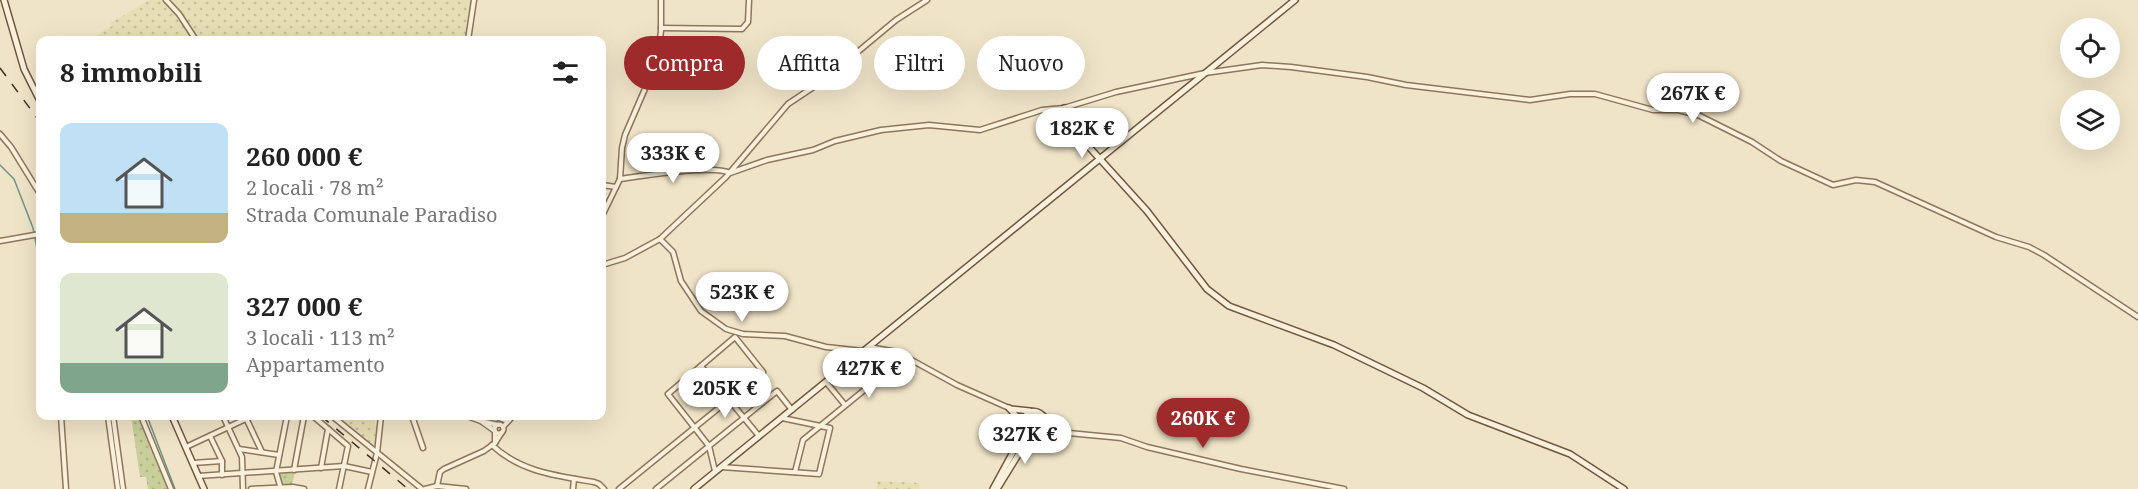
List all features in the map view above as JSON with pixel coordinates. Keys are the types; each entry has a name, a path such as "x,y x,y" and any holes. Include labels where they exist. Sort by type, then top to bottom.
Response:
{"street":[{"path":"4,0 24,69 36,93"},
{"path":"166,0 179,14 193,36"},
{"path":"469,36 474,0"},
{"path":"606,208 620,179 622,144 656,65 661,28 661,0"},
{"path":"661,28 744,28 748,22 749,0"},
{"path":"606,264 625,258 660,239 730,173 789,104 824,80 896,20 927,0"},
{"path":"694,489 1295,0"},
{"path":"620,179 698,170 725,170 730,173 767,160 813,150 835,141 881,130 929,125 980,130 1042,110 1064,108 1116,92 1205,73 1270,65 1530,100 1570,94 1595,94 1653,110 1691,112 1725,127 1781,161 1833,185 1856,180 1875,182 1996,237 2029,248 2056,262 2072,275 2138,316"},
{"path":"1064,108 1076,132 1147,211 1207,289 1230,306 1334,345 1423,388 1468,415 1570,454 1624,489"},
{"path":"0,134 11,147 36,188"},
{"path":"606,186 616,187"},
{"path":"0,241 36,235"},
{"path":"660,239 673,252 681,281 701,311 726,329 743,334 785,336 826,347 897,352 957,385 1009,408 1037,411 1058,432"},
{"path":"619,489 695,428 763,372 735,337 668,394 695,428 709,446 715,471"},
{"path":"795,472 803,440 906,356"},
{"path":"701,366 759,436"},
{"path":"826,382 845,405"},
{"path":"656,489 777,391 792,410"},
{"path":"1009,408 1027,429 1121,438 1147,447 1241,469 1344,489"},
{"path":"993,489 1018,443 1025,416 1030,411"},
{"path":"998,489 1026,442 1042,427 1044,417"},
{"path":"720,467 819,474 830,428 782,418"},
{"path":"61,420 66,489"},
{"path":"109,420 118,489"},
{"path":"114,420 123,489"},
{"path":"143,420 171,489"},
{"path":"174,420 204,489"},
{"path":"225,420 242,457 243,489"},
{"path":"186,447 240,420"},
{"path":"246,420 263,453"},
{"path":"280,488 276,472 286,420"},
{"path":"294,470 303,420"},
{"path":"317,420 348,446 339,489"},
{"path":"337,420 423,489 437,486 466,489"},
{"path":"368,489 380,420"},
{"path":"413,420 423,448"},
{"path":"481,421 500,426"},
{"path":"481,421 498,433 502,432"},
{"path":"508,421 495,430 494,444 508,459 546,475 599,484 604,489"},
{"path":"500,426 502,432"},
{"path":"321,468 328,429"},
{"path":"437,486 440,472 484,451 494,444 502,432"},
{"path":"210,436 222,461 222,475"},
{"path":"238,449 279,455"},
{"path":"193,463 222,461"},
{"path":"198,476 344,466 372,472"},
{"path":"573,489 574,479"},
{"path":"593,489 594,483"},
{"path":"251,489 304,489"}],"shaded area":[{"path":"149,0 164,0 192,36 96,36 112,26 111,23"},
{"path":"167,0 473,0 468,36 195,36"},
{"path":"342,420 375,420 374,425 377,426 374,444"},
{"path":"877,481 920,483 919,489 877,489"}],"green space":[{"path":"132,420 142,420 169,489 148,489 146,477 140,477"},
{"path":"295,472 292,484 282,484 279,473"}],"waterway":[{"path":"0,165 14,179 33,228 36,243"},
{"path":"149,420 175,489"}],"railway":[{"path":"0,68 36,117"},
{"path":"326,420 408,489"}]}
